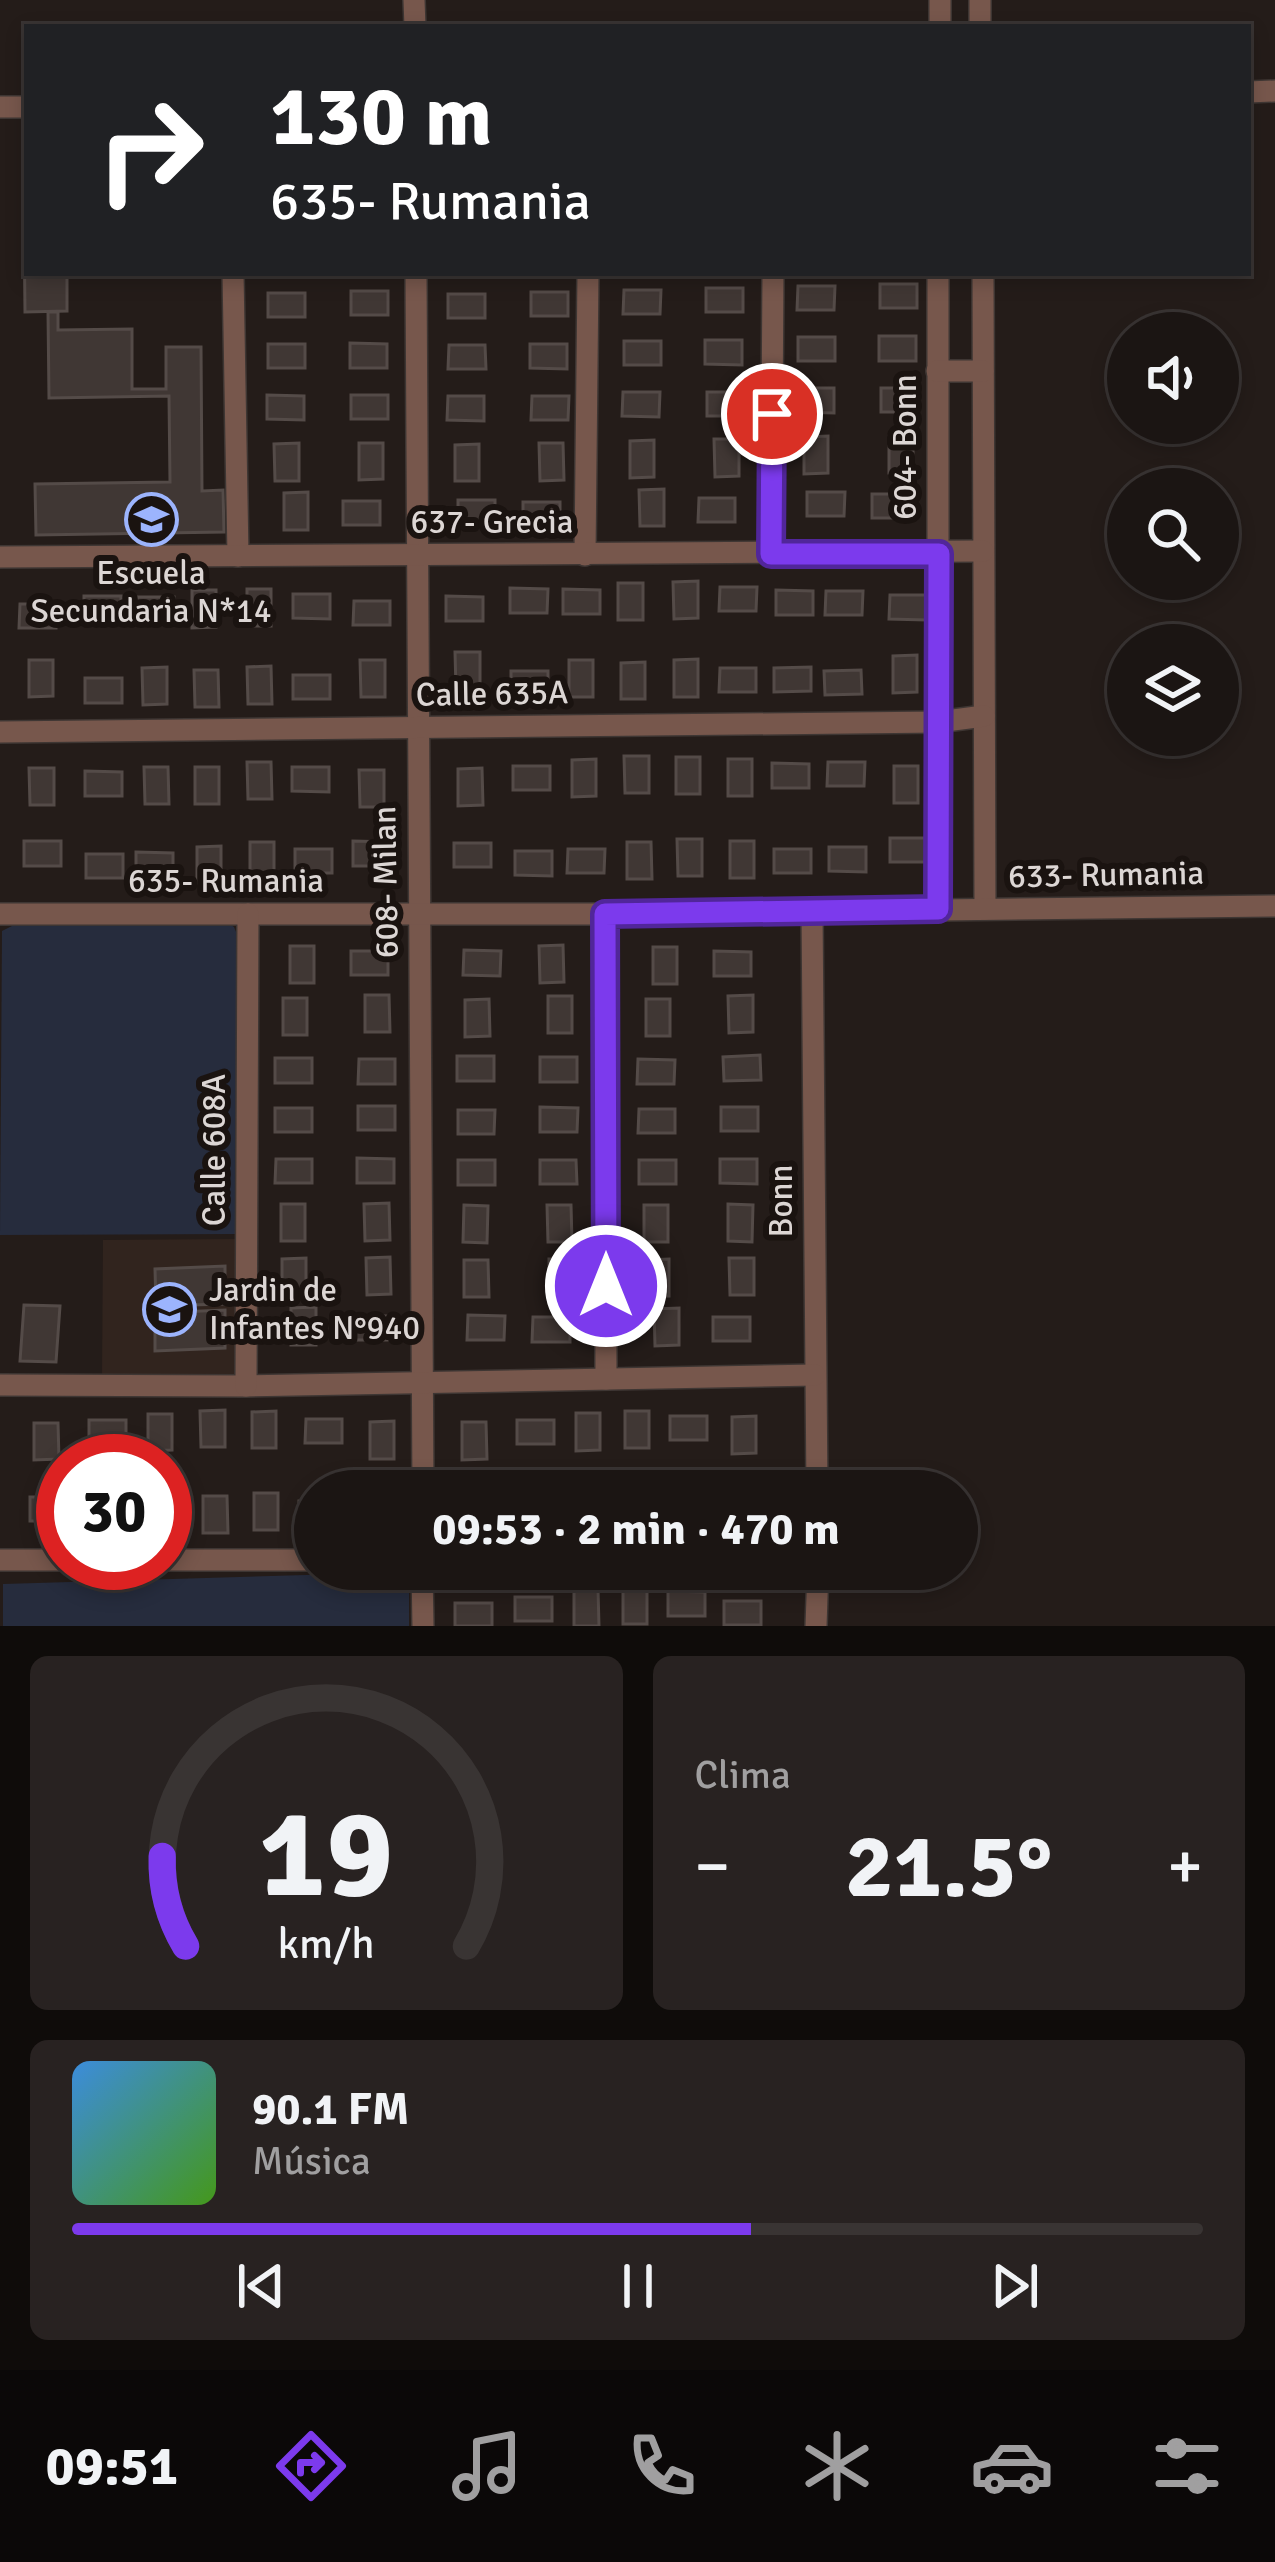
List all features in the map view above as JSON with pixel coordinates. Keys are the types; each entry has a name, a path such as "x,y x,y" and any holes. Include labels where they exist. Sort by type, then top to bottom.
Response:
{"street":[{"path":"233,276 238,556"},
{"name":"608- Milan","path":"416,276 423,1470"},
{"path":"585,555 588,276"},
{"path":"771,554 772,276"},
{"name":"604- Bonn","path":"938,276 938,909"},
{"path":"983,276 985,909"},
{"path":"937,371 982,370"},
{"name":"637- Grecia","path":"0,557 983,551"},
{"name":"Calle 635A","path":"0,732 938,722 984,716"},
{"name":"633- Rumania","path":"812,911 1275,906"},
{"name":"635- Rumania","path":"0,914 812,911"},
{"name":"Bonn","path":"812,911 817,1470"},
{"name":"Calle 608A","path":"246,1386 248,914"},
{"path":"605,914 606,1379"},
{"path":"0,1385 246,1386 815,1375"},
{"path":"192,1560 294,1560"},
{"path":"0,1561 36,1561"},
{"path":"422,1590 422,1626"},
{"path":"816,1626 817,1590"}],"shaded area":[{"path":"225,921 239,939 237,1234 0,1235 2,931 14,925"},
{"name":"Jardin de Infantes N°940","path":"237,1239 237,1378 102,1378 103,1240"},
{"path":"294,1575 294,1590 409,1590 409,1626 3,1626 3,1584 36,1583 36,1590 192,1590 192,1578"}],"building":[{"path":"25,276 67,276 67,311 25,312"},
{"path":"880,284 917,284 917,308 880,308"},
{"path":"798,286 835,286 834,310 797,310"},
{"path":"706,288 743,288 743,312 706,312"},
{"path":"624,290 661,290 660,314 623,314"},
{"path":"351,291 388,291 388,315 351,315"},
{"path":"531,292 568,292 568,316 531,316"},
{"path":"268,293 305,293 305,317 268,317"},
{"path":"448,294 485,294 485,318 448,318"},
{"path":"48,312 58,312 58,330 132,329 132,389 166,389 166,347 201,347 202,491 223,490 224,532 36,535 35,484 170,482 169,396 49,398"},
{"path":"879,336 916,336 916,361 879,361"},
{"path":"798,337 835,337 835,361 798,361"},
{"path":"705,340 742,340 742,365 705,364"},
{"path":"624,341 661,341 661,365 624,365"},
{"path":"350,343 387,344 387,368 350,368"},
{"path":"268,344 305,344 305,368 268,368"},
{"path":"530,344 567,344 567,369 530,368"},
{"path":"449,345 485,345 486,369 448,369"},
{"path":"797,388 834,388 834,413 796,412"},
{"path":"881,388 918,388 918,412 881,412"},
{"path":"623,392 660,392 659,417 622,416"},
{"path":"707,392 744,392 743,416 707,416"},
{"path":"267,395 304,396 304,420 267,419"},
{"path":"351,395 388,395 388,419 351,419"},
{"path":"448,396 484,396 484,421 447,420"},
{"path":"532,396 569,396 568,420 531,420"},
{"path":"913,435 913,472 889,473 889,436"},
{"path":"828,436 828,473 804,474 804,437"},
{"path":"714,439 739,439 739,476 715,477"},
{"path":"654,440 654,477 630,478 630,441"},
{"path":"299,443 299,481 275,481 274,444"},
{"path":"359,443 383,443 383,479 359,480"},
{"path":"539,443 563,443 564,480 540,481"},
{"path":"479,444 479,481 455,481 455,445"},
{"path":"664,489 664,526 640,526 639,490"},
{"path":"308,492 308,530 284,530 284,493"},
{"path":"807,492 845,492 844,516 807,516"},
{"path":"872,494 909,494 909,518 872,518"},
{"path":"699,498 735,498 735,522 698,522"},
{"path":"458,500 495,500 495,524 458,524"},
{"path":"343,501 380,501 380,525 343,525"},
{"path":"523,502 560,502 560,526 523,526"},
{"path":"698,581 698,618 674,619 673,582"},
{"path":"618,583 643,583 643,620 618,620"},
{"path":"720,587 757,587 756,611 719,611"},
{"path":"510,588 548,589 547,613 510,613"},
{"path":"247,589 271,589 271,626 247,626"},
{"path":"563,589 600,590 600,614 563,614"},
{"path":"192,590 216,590 216,627 192,628"},
{"path":"776,590 813,591 813,615 776,615"},
{"path":"826,591 863,591 862,615 825,615"},
{"path":"293,594 330,594 330,619 293,618"},
{"path":"890,595 927,595 926,620 889,619"},
{"path":"84,596 121,596 121,620 84,620"},
{"path":"446,596 483,597 483,621 446,621"},
{"path":"137,597 174,597 173,621 137,621"},
{"path":"354,601 390,601 390,625 353,625"},
{"path":"20,604 56,604 56,628 19,628"},
{"path":"455,652 480,652 480,689 456,689"},
{"path":"917,655 917,692 893,693 893,656"},
{"path":"698,659 698,697 674,697 674,660"},
{"path":"29,660 53,660 53,696 29,697"},
{"path":"360,660 385,660 385,697 361,697"},
{"path":"569,660 593,660 593,697 569,697"},
{"path":"645,662 645,699 621,699 621,663"},
{"path":"271,666 272,704 248,704 247,667"},
{"path":"167,667 167,704 143,705 142,668"},
{"path":"811,667 811,691 774,692 774,668"},
{"path":"720,668 756,668 756,692 719,692"},
{"path":"194,670 218,670 219,707 195,707"},
{"path":"861,670 862,694 825,695 824,671"},
{"path":"511,671 548,671 548,696 511,695"},
{"path":"293,675 330,675 330,699 293,699"},
{"path":"85,678 122,678 122,703 85,703"},
{"path":"624,756 649,756 649,793 625,793"},
{"path":"676,757 700,757 700,794 676,794"},
{"path":"596,759 596,796 572,797 572,760"},
{"path":"728,759 752,759 752,796 728,796"},
{"path":"247,762 271,762 272,799 248,799"},
{"path":"828,762 865,762 864,786 827,786"},
{"path":"772,763 809,764 809,788 772,788"},
{"path":"513,766 550,766 550,790 513,790"},
{"path":"894,766 918,766 918,803 894,803"},
{"path":"144,767 168,767 169,804 145,804"},
{"path":"195,767 219,767 219,804 195,804"},
{"path":"292,767 329,767 329,792 292,791"},
{"path":"29,768 54,768 54,805 30,805"},
{"path":"482,768 483,805 458,806 458,769"},
{"path":"359,770 384,770 384,807 360,807"},
{"path":"85,771 122,772 122,796 85,796"},
{"path":"890,838 927,838 927,862 890,862"},
{"path":"677,839 702,839 702,876 678,876"},
{"path":"24,841 61,841 61,866 24,866"},
{"path":"353,841 390,842 390,866 353,866"},
{"path":"730,841 754,841 754,878 730,878"},
{"path":"250,842 274,842 274,878 250,879"},
{"path":"627,842 651,842 652,879 627,879"},
{"path":"454,843 491,843 491,867 454,867"},
{"path":"221,846 221,883 197,883 197,847"},
{"path":"829,847 866,847 866,872 829,871"},
{"path":"295,849 332,849 332,873 295,873"},
{"path":"568,849 605,849 604,873 567,873"},
{"path":"774,849 811,849 811,873 774,873"},
{"path":"515,851 552,851 552,876 515,875"},
{"path":"136,852 173,853 173,877 136,877"},
{"path":"86,854 123,854 123,878 86,878"},
{"path":"563,945 564,982 540,983 539,946"},
{"path":"290,946 314,946 314,983 290,983"},
{"path":"653,947 677,947 677,984 653,984"},
{"path":"464,950 501,951 500,976 463,975"},
{"path":"351,951 388,951 388,975 351,975"},
{"path":"714,951 751,952 751,976 714,976"},
{"path":"365,995 389,995 390,1032 365,1032"},
{"path":"753,995 753,1032 729,1033 728,996"},
{"path":"548,996 572,996 572,1033 548,1033"},
{"path":"283,998 307,998 307,1035 283,1035"},
{"path":"489,999 490,1036 465,1037 465,1000"},
{"path":"646,999 670,999 670,1036 646,1036"},
{"path":"760,1055 761,1080 724,1081 723,1057"},
{"path":"457,1056 494,1056 494,1081 457,1081"},
{"path":"540,1057 577,1057 577,1082 540,1082"},
{"path":"275,1058 312,1058 312,1083 275,1083"},
{"path":"359,1059 395,1059 395,1084 358,1084"},
{"path":"638,1059 675,1060 674,1084 637,1084"},
{"path":"358,1106 395,1106 395,1130 358,1130"},
{"path":"540,1107 578,1108 577,1132 540,1132"},
{"path":"721,1107 758,1107 758,1131 721,1131"},
{"path":"275,1108 312,1108 312,1132 275,1132"},
{"path":"639,1109 675,1109 675,1133 638,1133"},
{"path":"458,1110 495,1110 494,1134 458,1134"},
{"path":"357,1158 394,1159 394,1183 357,1183"},
{"path":"276,1159 312,1159 312,1183 275,1183"},
{"path":"720,1159 757,1159 757,1184 720,1183"},
{"path":"458,1160 495,1160 495,1185 458,1185"},
{"path":"540,1160 576,1160 577,1184 540,1184"},
{"path":"639,1160 676,1160 676,1184 639,1184"},
{"path":"389,1203 390,1240 365,1241 364,1204"},
{"path":"281,1204 305,1204 305,1241 281,1241"},
{"path":"728,1204 753,1205 752,1242 728,1241"},
{"path":"464,1205 488,1206 487,1243 463,1242"},
{"path":"547,1205 571,1205 572,1242 548,1242"},
{"path":"644,1205 668,1205 668,1242 644,1242"},
{"path":"390,1257 391,1294 367,1295 366,1258"},
{"path":"306,1258 306,1296 282,1296 282,1259"},
{"path":"729,1258 754,1258 754,1295 730,1295"},
{"path":"549,1259 573,1259 573,1296 549,1296"},
{"path":"669,1259 669,1296 645,1297 645,1260"},
{"path":"464,1260 488,1260 489,1297 464,1297"},
{"path":"225,1266 225,1304 156,1306 155,1269"},
{"path":"24,1305 60,1306 56,1362 20,1361"},
{"path":"316,1307 316,1345 291,1345 291,1308"},
{"path":"679,1308 679,1345 655,1346 654,1309"},
{"path":"225,1310 225,1348 155,1351 155,1313"},
{"path":"468,1315 505,1316 504,1340 467,1340"},
{"path":"350,1316 387,1316 387,1340 350,1340"},
{"path":"533,1317 570,1317 570,1342 532,1342"},
{"path":"713,1317 750,1317 750,1341 713,1341"},
{"path":"225,1410 225,1447 201,1447 200,1411"},
{"path":"276,1411 276,1448 252,1448 252,1412"},
{"path":"625,1411 649,1411 649,1448 625,1448"},
{"path":"576,1413 600,1413 600,1450 576,1451"},
{"path":"148,1414 172,1414 172,1434 148,1434"},
{"path":"670,1416 707,1416 707,1440 670,1440"},
{"path":"756,1416 756,1453 732,1454 732,1417"},
{"path":"306,1419 342,1419 342,1443 305,1443"},
{"path":"89,1420 126,1420 126,1434 89,1434"},
{"path":"517,1420 554,1420 554,1444 517,1444"},
{"path":"394,1421 394,1459 370,1459 370,1422"},
{"path":"462,1422 486,1422 487,1459 462,1460"},
{"path":"34,1423 58,1423 58,1434 36,1434 34,1460"},
{"path":"254,1493 278,1493 278,1530 254,1530"},
{"path":"203,1496 227,1496 228,1533 203,1533"},
{"path":"30,1497 36,1497 36,1521 30,1521"},
{"path":"574,1590 598,1590 599,1626 574,1626"},
{"path":"623,1590 647,1590 647,1624 623,1624"},
{"path":"668,1591 705,1592 705,1616 668,1616"},
{"path":"515,1597 552,1597 552,1621 515,1621"},
{"path":"724,1601 761,1601 761,1625 724,1625"},
{"path":"455,1603 492,1603 492,1626 455,1626"}],"place":[{"name":"Escuela Secundaria N*14","path":"151,519"},
{"name":"Jardin de Infantes N°940","path":"170,1309"}],"route":[{"path":"606,1286 605,914 938,909 939,554 771,554 772,414"}]}
